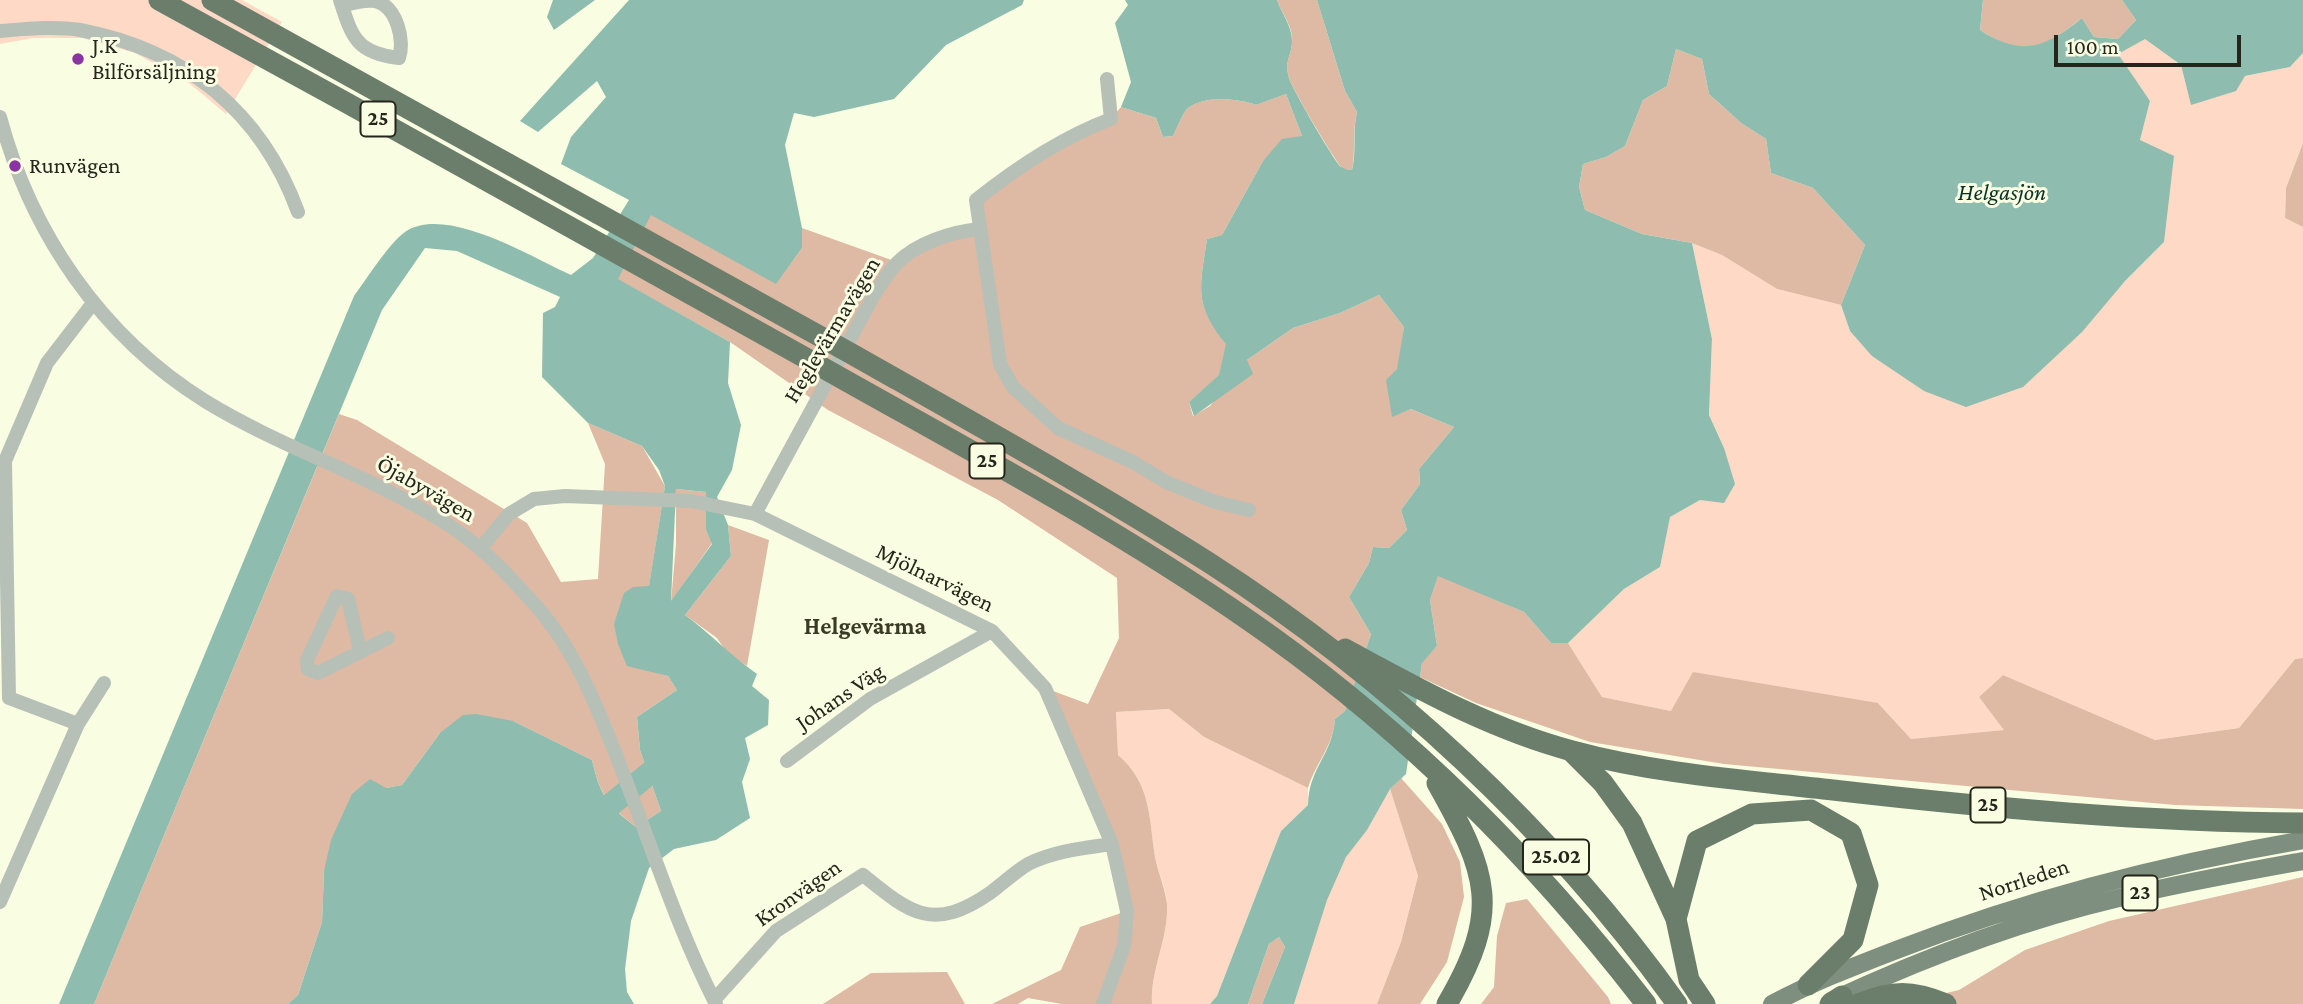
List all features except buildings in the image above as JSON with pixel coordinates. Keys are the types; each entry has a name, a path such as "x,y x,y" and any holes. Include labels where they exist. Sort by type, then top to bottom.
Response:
{"highway":[{"name":"25","path":"159,0 639,264 1103,528 1194,584 1323,676 1422,759 1499,834 1571,912 1646,1004"},
{"name":"25","path":"212,0 651,240 1114,505 1272,606"},
{"name":"25.02","path":"1272,606 1342,652 1516,815 1592,896 1677,1004"},
{"name":"25","path":"1342,652 1484,721 1571,751 1674,772 2100,815 2303,823"},
{"path":"1571,751 1603,783 1632,823 1676,919 1689,980 1705,1004"},
{"path":"1422,759 1468,841 1477,863 1483,892 1479,939 1447,1004"},
{"path":"1676,919 1697,841 1752,814 1811,810 1851,833 1868,885 1853,940 1808,985"},
{"path":"1839,1002 1882,995 1919,993 1946,1004"}],"main road":[{"name":"Norrleden","path":"1772,1004 1808,985 1948,930 2079,888 2303,840"},
{"name":"Norrleden","path":"1839,1002 1925,961 2058,915 2139,893 2303,861"}],"street":[{"path":"377,1 392,12 403,46 399,58 380,56 353,39 341,3 377,1"},
{"path":"0,31 78,30 166,57 223,98 264,141 286,178 298,212"},
{"path":"1107,79 1111,119 1093,125 1005,177 976,200 1000,364 1013,387 1058,428 1133,462 1166,482 1214,502 1249,510"},
{"name":"Öjabyvägen","path":"0,117 21,183 61,259 93,303 135,347 177,382 230,415 420,508 480,548 560,636 600,715 715,1002"},
{"name":"Heglevärmavägen","path":"755,514 874,295 897,262 938,239 957,232 979,229"},
{"path":"78,724 9,698 5,461 47,363 93,303"},
{"name":"Mjölnarvägen","path":"480,548 509,514 534,499 565,496 702,503 755,514 992,631 1045,688 1112,845 1127,911 1124,946 1102,1004"},
{"path":"360,650 348,599 337,596 307,660 308,669 318,673 388,638"},
{"name":"Johans Väg","path":"787,761 870,699 992,631"},
{"path":"0,902 78,724 104,683"},
{"name":"Kronvägen","path":"715,1002 776,931 863,875 899,905 929,915 957,914 1028,864 1065,851 1112,845"}],"shaded area":[{"path":"0,0 242,0 282,22 226,114 189,83 135,53 83,38 33,38 0,44"},
{"path":"1277,0 1317,0 1345,91 1357,112 1352,170 1343,168 1338,163 1289,78 1287,66 1292,36"},
{"path":"1983,0 2122,0 2136,20 2118,39 2094,37 2082,18 2045,43 2022,47 2009,45 1980,30"},
{"path":"2144,38 2181,65 2191,104 2245,76 2290,67 2303,53 2303,143 2286,188 2285,218 2303,227 2303,658 2295,659 2239,728 2155,740 2003,675 1979,697 2005,730 1911,739 1878,703 1671,711 1602,697 1568,643 1624,589 1660,567 1669,517 1700,500 1724,448 1709,415 1712,339 1692,243 1722,255 1777,289 1841,305 1850,331 1924,391 2125,281 2164,242 2140,140 2150,101 2117,54"},
{"path":"1676,49 1702,59 1709,94 1741,123 1766,139 1771,173 1813,188 1865,245 1841,305 1777,289 1722,255 1692,243 1642,234 1585,210 1579,187 1583,164 1606,157 1625,146 1643,100 1667,86"},
{"path":"1286,94 1302,136 1263,161 1222,235 1207,239 1201,283 1204,306 1216,330 1227,344 1220,375 1189,402 1193,416 1210,406 1247,360 1293,328 1340,313 1379,295 1404,327 1392,416 1411,409 1454,427 1419,469 1420,484 1401,510 1407,530 1389,548 1373,547 1369,563 1349,597 1371,634 1345,711 1335,719 1328,746 1308,788 1204,737 1169,709 1116,712 1118,755 1129,766 1143,789 1155,857 1167,904 1152,1004 1062,1004 1028,998 1018,1004 992,1004 1061,970 1080,927 1127,911 1112,844 1045,688 1088,704 1119,638 1117,578 998,500 828,410 730,342 617,279 651,214 776,283 802,248 802,228 897,262 978,229 976,200 1111,119 1121,107 1156,118 1163,137 1173,136 1186,110 1200,102 1230,100 1256,105"},
{"path":"2303,143 2303,227 2285,218 2286,188"},
{"path":"339,414 357,420 527,523 561,582 598,579 605,464 588,423 642,446 665,486 649,587 633,587 654,672 668,676 677,690 637,717 640,750 661,811 636,827 606,798 592,760 513,721 440,733 402,785 386,788 324,871 322,922 298,995 288,1004 94,1004"},
{"path":"676,489 706,492 706,530 712,543 671,602 676,544"},
{"path":"728,525 769,540 747,666 727,653 717,638 685,615 731,556"},
{"path":"1438,575 1524,612 1551,643 1568,643 1602,697 1671,711 1693,672 1878,703 1911,739 2004,730 1979,697 2003,675 2155,740 2239,728 2295,659 2303,658 2303,809 2175,805 1724,764 1590,742 1476,703 1420,677 1422,662 1437,646 1430,600"},
{"path":"1169,709 1204,737 1308,788 1308,805 1281,831 1217,996 1210,1004 1152,1004 1154,979 1167,917 1166,898 1155,857 1143,789 1129,766 1118,755 1116,712"},
{"path":"1401,778 1442,824 1460,862 1464,897 1447,962 1420,1004 1377,1004 1401,942 1418,876 1390,789"},
{"path":"1390,789 1418,876 1401,942 1377,1004 1294,1004 1329,891 1351,848"},
{"path":"2303,877 2303,1004 1900,1004 1959,990 2025,950 2109,921"},
{"path":"1527,899 1611,1004 1481,1004 1494,987 1497,936 1506,903"},
{"path":"1279,937 1285,947 1262,1004 1248,1004 1269,944"},
{"path":"947,972 965,1004 823,1004 871,973"}],"water":[{"path":"553,0 595,0 554,30 547,17"},
{"path":"629,0 1024,0 1022,5 946,45 894,99 814,117 794,113 785,145 802,228 802,248 776,284 651,215 618,279 730,342 728,383 741,425 732,470 717,497 728,525 731,556 685,615 757,674 752,686 769,700 768,725 745,738 750,759 742,782 750,818 716,840 674,849 649,868 631,921 625,969 627,992 634,1004 288,1004 298,995 322,922 324,871 331,840 352,794 370,779 386,788 402,785 440,733 463,715 476,714 513,721 592,760 606,798 636,827 661,811 640,750 637,717 677,690 668,676 627,666 614,624 624,593 633,587 649,586 665,486 659,470 642,446 588,423 542,377 543,313 555,307 560,297 457,251 425,248 382,310 94,1004 59,1004 354,296 371,271 405,232 422,225 442,224 488,236 571,275 593,258 629,200 561,164 571,137 606,97 597,81 538,132 520,121","holes":["676,489 706,492 706,530 712,544 671,601"]},
{"name":"Helgasjön","path":"1125,0 1277,0 1292,36 1287,66 1289,78 1337,163 1342,168 1351,170 1357,112 1345,91 1317,0 1983,0 1980,30 1995,39 2022,46 2045,42 2082,18 2094,37 2118,39 2136,20 2122,0 2303,0 2303,53 2290,67 2245,76 2236,91 2191,105 2181,65 2145,39 2118,54 2150,101 2140,140 2174,156 2164,242 2125,281 2082,332 2023,387 1966,407 1924,391 1872,356 1850,331 1841,305 1865,245 1813,188 1771,173 1766,139 1741,123 1709,94 1702,59 1676,49 1667,86 1643,100 1625,146 1606,157 1583,164 1579,187 1585,210 1642,234 1692,243 1712,339 1709,415 1724,448 1735,484 1724,503 1700,500 1670,517 1660,567 1624,589 1568,643 1551,643 1524,612 1438,576 1430,600 1437,646 1422,663 1406,774 1390,789 1367,830 1346,857 1327,900 1294,1004 1262,1004 1285,947 1279,937 1269,944 1248,1004 1210,1004 1217,996 1281,831 1308,805 1312,781 1330,743 1335,719 1345,711 1371,634 1349,597 1369,563 1373,547 1389,548 1407,530 1401,510 1420,484 1419,469 1454,427 1411,409 1392,417 1386,380 1397,369 1404,327 1379,295 1340,313 1293,328 1247,360 1253,374 1194,416 1189,402 1219,375 1226,344 1208,318 1201,295 1207,239 1222,235 1263,161 1282,139 1302,136 1286,94 1256,105 1230,100 1200,102 1186,110 1173,136 1163,137 1156,118 1121,107 1131,82 1115,23 1128,5"}],"waterway":[{"path":"587,824 672,755"}],"place":[{"name":"J.K Bilförsäljning","path":"78,59"},
{"name":"Runvägen","path":"15,166"}],"district":[{"name":"Helgevärma","path":"865,627"}]}
